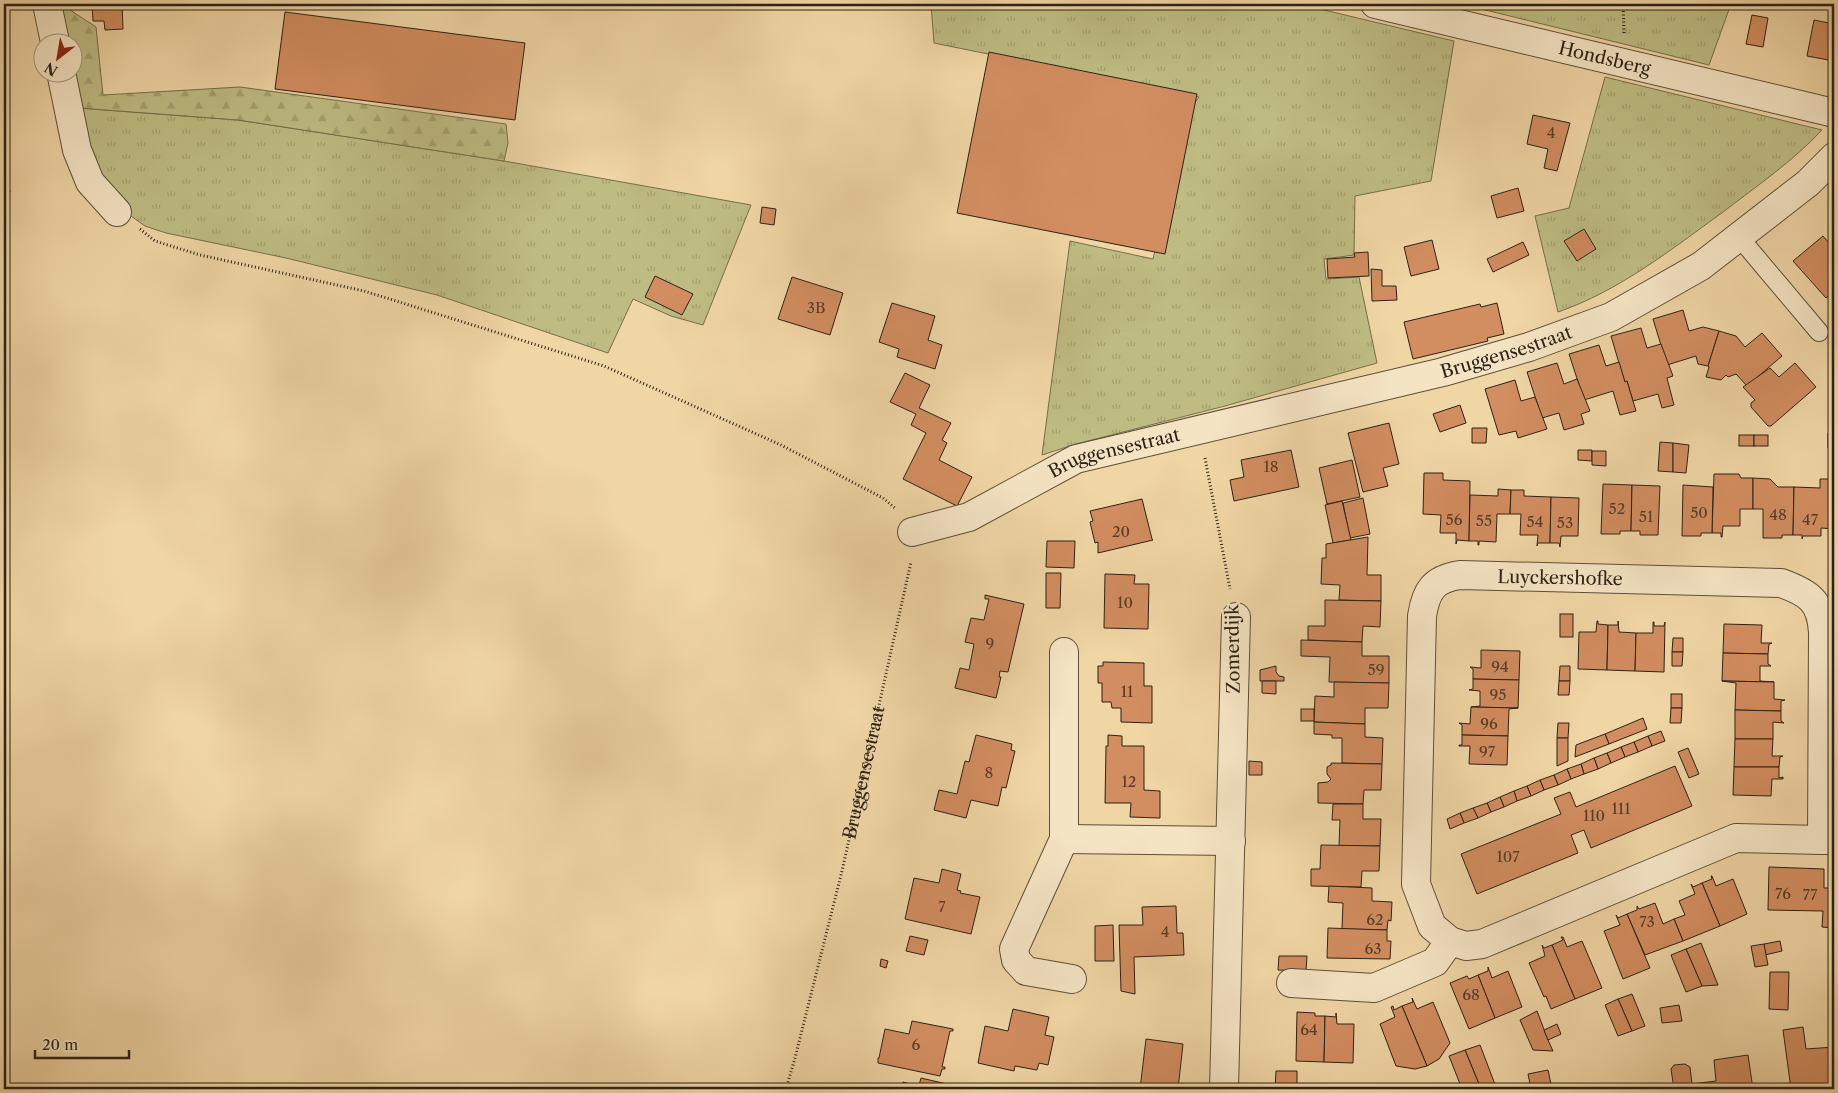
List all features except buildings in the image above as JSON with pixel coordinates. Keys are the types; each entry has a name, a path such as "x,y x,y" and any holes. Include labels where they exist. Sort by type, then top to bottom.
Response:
{"street":[{"path":"47,4 53,32"},
{"name":"Hondsberg","path":"1375,4 1834,113"},
{"path":"63,82 77,150 90,182 117,212"},
{"name":"Bruggensestraat","path":"912,532 969,517 1076,459 1443,372 1529,347 1611,317 1701,266 1808,183 1834,157"},
{"name":"Luyckershofke","path":"1460,575 1781,583 1800,590 1812,600 1822,616 1828,840 1736,838 1482,944 1466,946 1450,941 1432,926 1416,884 1422,616 1425,598 1432,587 1448,577 1460,575"},
{"name":"Zomerdijk","path":"1224,1089 1236,617"},
{"path":"1064,652 1064,839 1014,949 1016,960 1026,971 1072,979"},
{"path":"1064,839 1231,841"},
{"path":"1291,983 1374,988 1435,962 1450,941"}],"lane":[{"path":"1739,237 1819,332"}],"path":[{"path":"117,212 155,241 200,255 364,291 604,366 781,445 883,498 901,513 912,532"},
{"name":"Zomerdijk","path":"1200,430 1236,617"},
{"name":"Bruggensestraat","path":"786,1089 796,1058 842,872 913,551 912,532"}],"green space":[{"path":"61,4 96,27 103,95 240,87 506,124 508,143 504,161 238,120 79,108 74,82 82,82 82,32 65,32"},
{"path":"931,4 1299,4 1454,41 1431,181 1355,196 1354,255 1324,259 1326,279 1359,277 1377,363 1225,406 1076,444 1042,455 1070,241 1153,259 1188,112 1199,97 934,43"},
{"path":"1461,4 1731,4 1709,65"},
{"path":"1605,77 1822,130 1774,173 1644,268 1602,293 1558,312 1535,216 1569,208"},
{"path":"79,108 238,120 504,161 751,205 703,325 671,316 633,299 608,353 437,295 286,258 166,233 145,226 120,208 104,187"}]}
